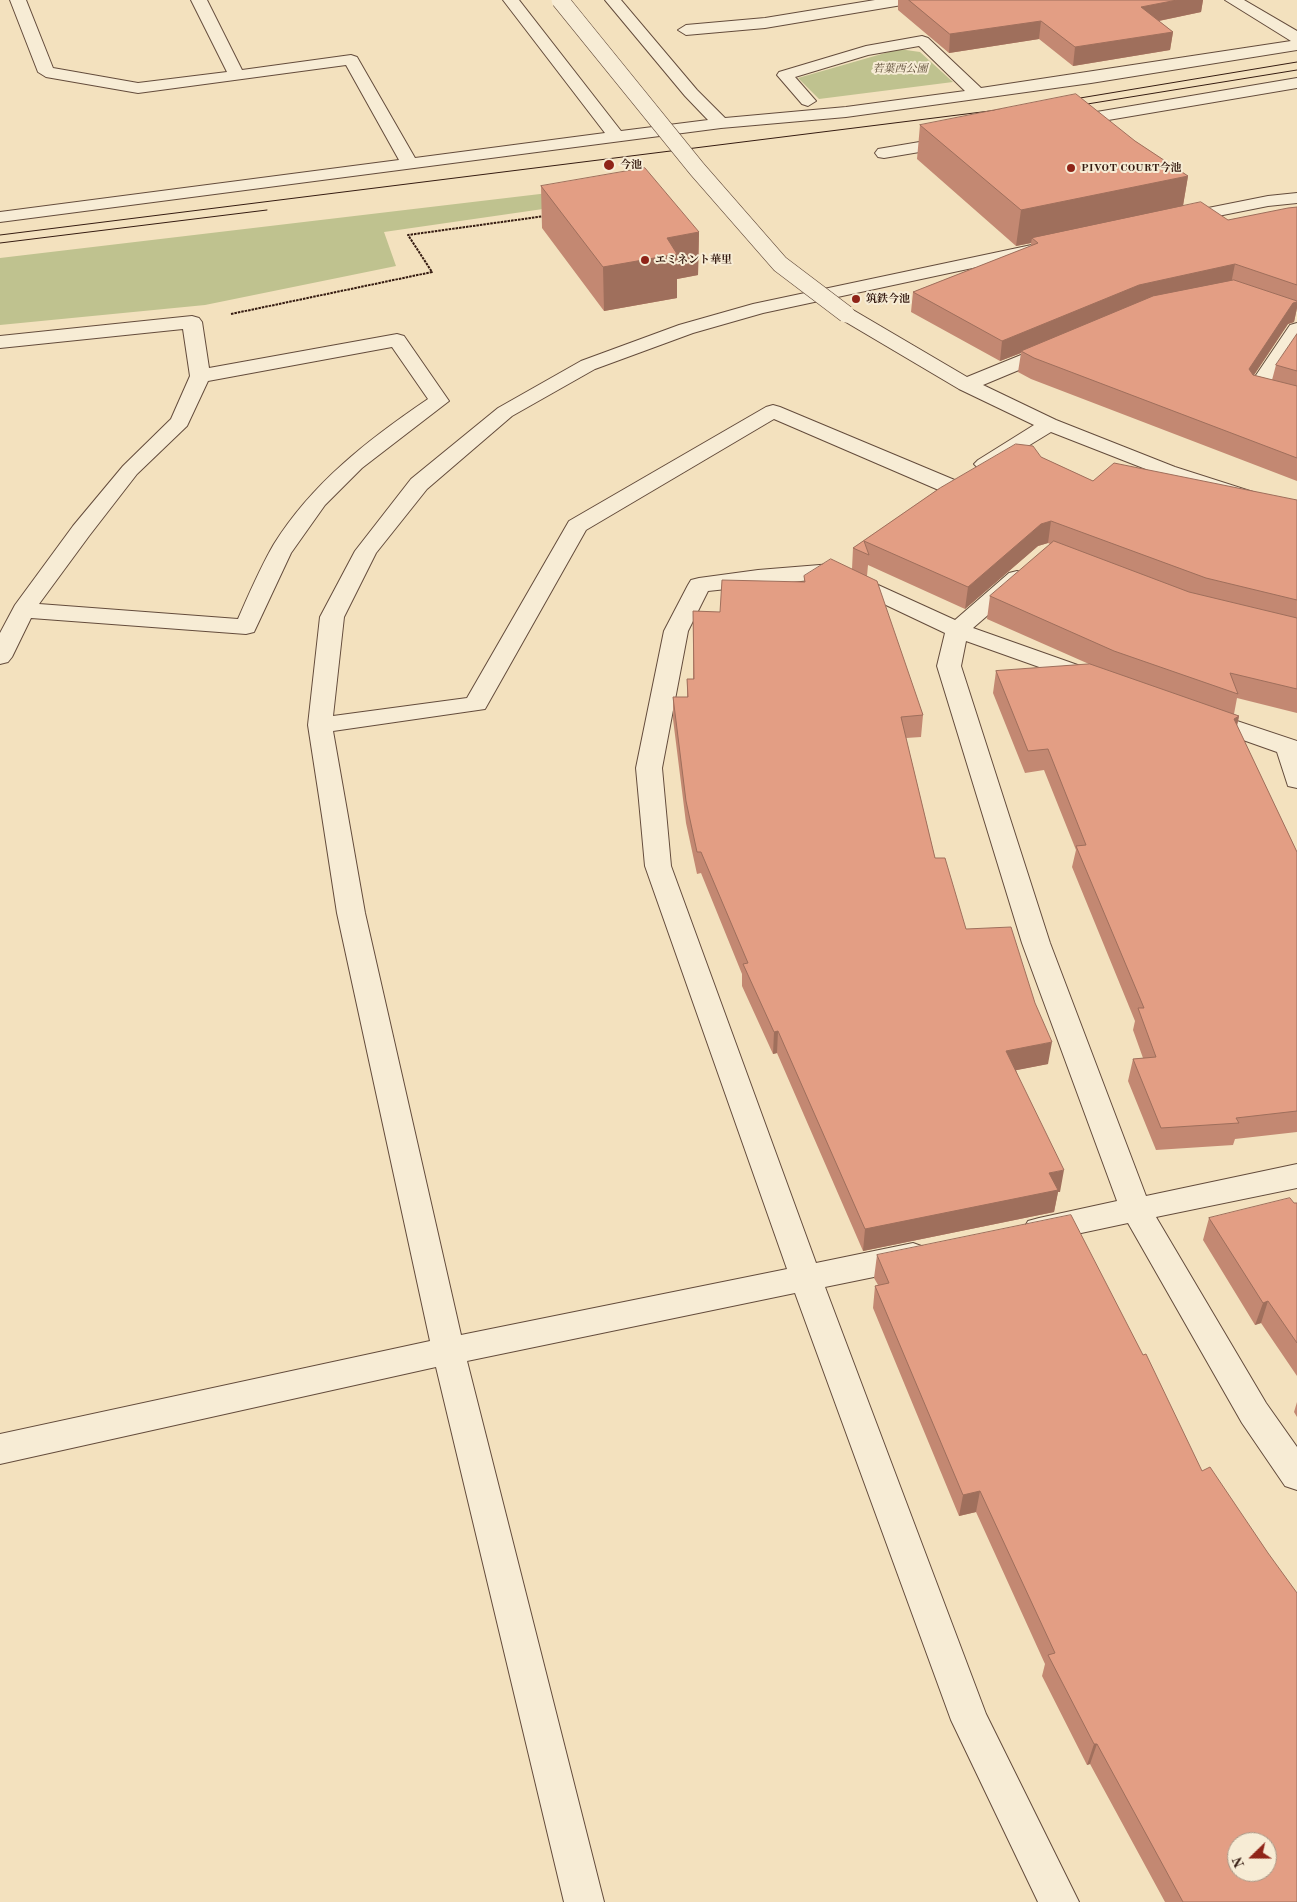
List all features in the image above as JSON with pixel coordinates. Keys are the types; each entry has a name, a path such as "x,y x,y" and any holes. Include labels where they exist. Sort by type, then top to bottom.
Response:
{"street":[{"path":"18,0 46,72 138,88 351,60 410,164"},
{"path":"199,0 236,74"},
{"path":"511,0 617,137"},
{"path":"560,0 697,169 780,264 846,314 966,385 1049,424 1168,471 1297,513"},
{"path":"613,0 691,93 722,123"},
{"path":"686,30 765,23 902,0"},
{"path":"1233,0 1297,38"},
{"path":"808,101 785,75 866,51 922,41 978,94"},
{"path":"0,217 722,123 846,112 1091,78 1297,45"},
{"path":"1051,124 1297,83"},
{"path":"884,153 973,138"},
{"path":"1159,223 1268,201 1297,198"},
{"path":"584,1902 448,1351 351,913 320,725 332,617 366,551 419,484 505,412 588,365 686,329 760,308 1062,244"},
{"path":"1294,319 1256,390 1297,401"},
{"path":"0,342 192,322 200,376 180,422 130,470 81,531 23,610 0,657"},
{"path":"23,610 246,627 286,543 330,485 386,436 439,401 397,340 200,376"},
{"path":"966,385 1071,341"},
{"path":"320,725 476,704 578,526 773,411 942,492 1049,424"},
{"path":"1058,1902 970,1720 806,1278 658,866 649,768 676,631 699,585 840,565 957,630 1122,689"},
{"path":"1032,565 957,630 949,666 1036,943 1136,1210 1254,1413 1297,1475"},
{"path":"1177,708 1292,748 1297,780"},
{"path":"1010,1236 1297,1176"},
{"path":"0,1449 448,1351 942,1250"}],"path":[{"path":"192,322 432,272 408,235 547,216"}],"green space":[{"name":"若葉西公園","path":"899,49 920,52 953,82 819,99 798,78"},
{"path":"616,185 626,197 384,232 396,266 205,305 0,325 0,258"}],"building":[{"path":"909,0 1177,0 1141,7 1173,32 1075,47 1041,21 950,34"},
{"path":"1076,94 1135,141 1188,176 1021,210 920,125"},
{"path":"645,168 699,232 667,238 677,254 603,267 541,186"},
{"path":"1201,202 1228,220 1297,207 1297,285 1235,264 1139,285 1002,341 913,292 1038,243 1032,238"},
{"path":"1234,280 1297,301 1293,303 1249,369 1253,375 1297,386 1297,458 1034,358 1021,351 1153,296"},
{"path":"1297,334 1297,371 1276,365"},
{"path":"1016,444 1033,446 1041,457 1093,481 1114,463 1297,500 1297,600 1206,578 1051,521 1041,524 968,587 864,541 869,555 853,548 940,488"},
{"path":"1054,541 1189,592 1297,618 1297,689 1230,673 1238,694 1114,651 990,596"},
{"path":"831,559 877,581 923,715 901,717 935,858 945,858 966,929 1011,927 1035,1003 1052,1042 1006,1051 1064,1170 1049,1173 1058,1190 865,1229 778,1031 774,1032 743,964 748,963 701,852 697,852 686,801 673,697 688,697 687,679 694,679 693,611 720,612 722,580 805,582 804,576"},
{"path":"1090,664 1239,716 1234,719 1297,852 1297,1111 1236,1118 1239,1123 1161,1128 1133,1059 1156,1057 1138,1008 1144,1008 1076,846 1086,845 1048,749 1028,751 996,671"},
{"path":"1290,1198 1294,1203 1297,1203 1297,1343 1268,1301 1263,1303 1209,1218"},
{"path":"1071,1215 1143,1355 1146,1354 1202,1471 1210,1467 1297,1593 1297,1902 1183,1902 1097,1744 1094,1744 1048,1655 1055,1653 980,1491 963,1495 875,1286 889,1283 877,1255"}],"tram line":[{"path":"1068,100 1297,62"},
{"path":"1075,106 1297,70"},
{"path":"0,235 1006,109"},
{"path":"0,243 267,210"}],"place":[{"name":"今池","path":"609,165"},
{"name":"PIVOT COURT今池","path":"1071,168"},
{"name":"エミネント華里","path":"645,260"},
{"name":"筑鉄今池","path":"856,299"}]}
